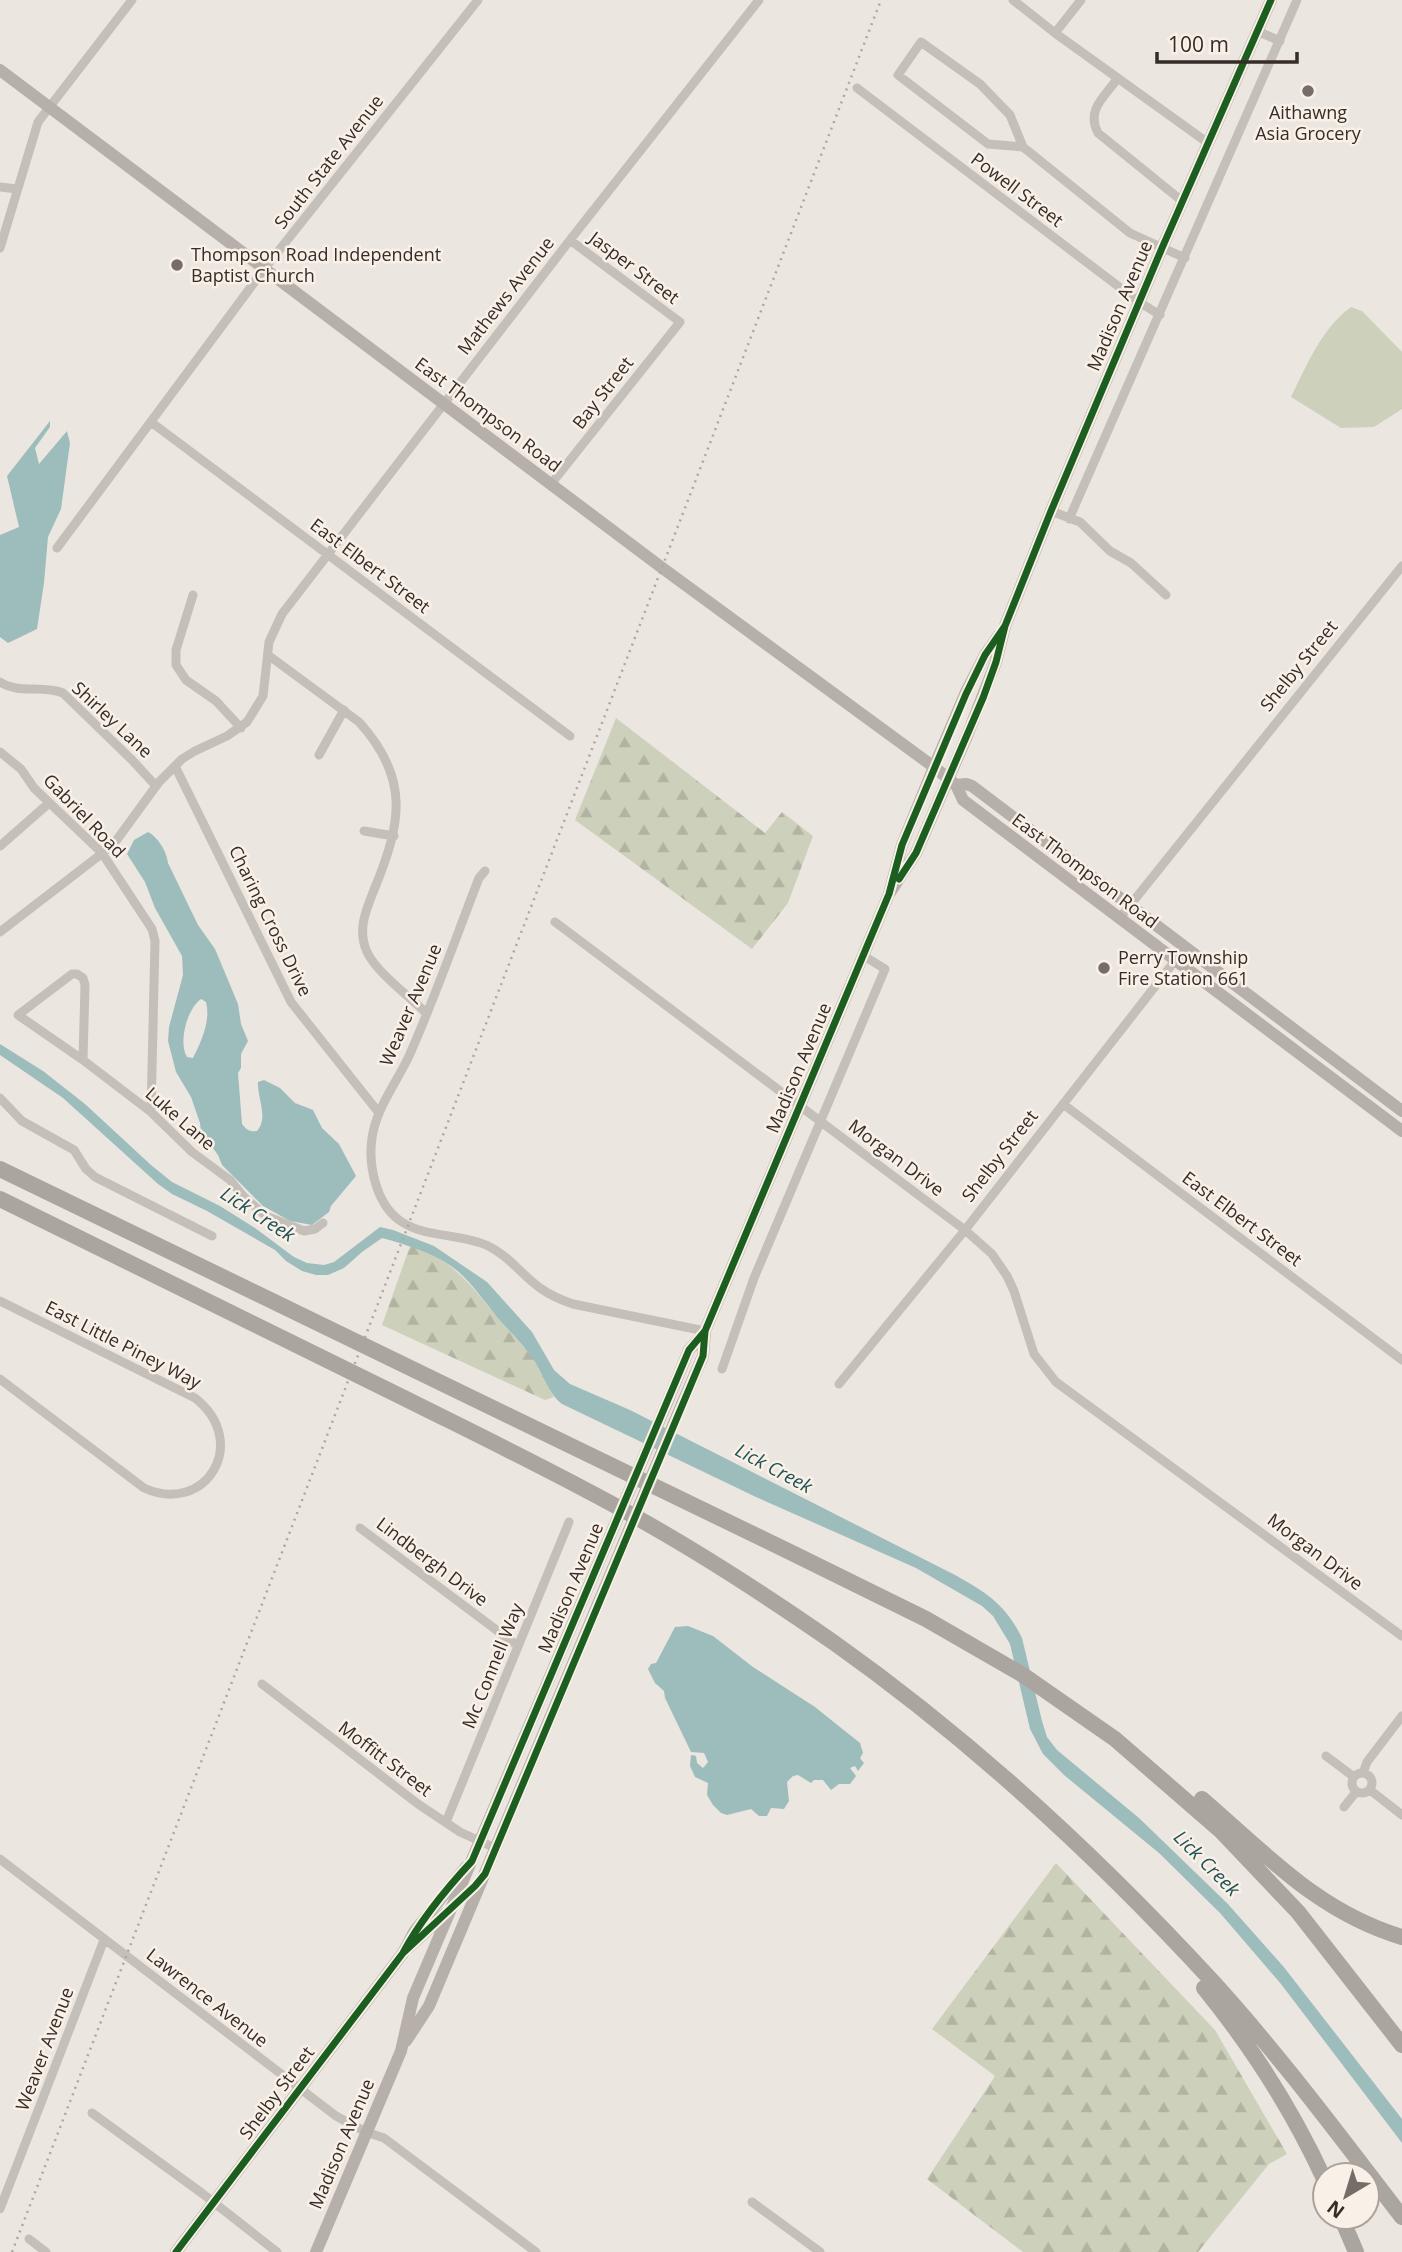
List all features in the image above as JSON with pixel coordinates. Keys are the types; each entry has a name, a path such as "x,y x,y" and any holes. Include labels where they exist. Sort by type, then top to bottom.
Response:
{"highway":[{"path":"0,1169 926,1619 985,1652 1115,1739 1170,1772 1289,1877 1317,1897 1351,1917 1402,1937"},
{"path":"0,1199 573,1482 720,1567 833,1642 961,1741 1076,1842 1216,1985 1286,2068 1402,2217"},
{"path":"1115,1739 1191,1803 1252,1862 1297,1912 1402,2045"},
{"path":"1174,1942 1195,1977 1231,2022 1271,2080 1316,2161"},
{"path":"1350,1979 1402,2060"},
{"path":"1347,2231 1356,2252"}],"main road":[{"name":"Madison Avenue","path":"889,894 916,853 952,781 996,662 1005,626 1051,511 1270,0"},
{"name":"East Thompson Road","path":"0,70 551,484 934,767 952,781 963,800 1402,1131"},
{"name":"Madison Avenue","path":"401,2050 413,1998 689,1350 705,1331 864,956 889,894 902,845 934,767 985,655 1005,626"},
{"name":"East Thompson Road","path":"952,781 972,786 1402,1111"},
{"name":"Madison Avenue","path":"316,2252 401,2050 429,2006 485,1874 703,1356 705,1331"},
{"name":"Shelby Street","path":"176,2252 403,1953 450,1885 472,1861"},
{"name":"Shelby Street","path":"403,1953 485,1874"},
{"path":"403,1953 421,1950 430,1958"}],"street":[{"path":"0,247 38,122 132,0"},
{"name":"South State Avenue","path":"57,548 265,268 478,0"},
{"name":"Mathews Avenue","path":"241,728 262,700 272,633 277,621 443,403 759,0"},
{"path":"1013,0 1208,143"},
{"path":"1055,33 1081,0"},
{"path":"1069,519 1297,0"},
{"path":"1257,31 1280,41"},
{"path":"1023,147 988,144 898,75 921,42 980,84 1010,115 1023,147 1130,233 1185,258"},
{"path":"1118,78 1094,111 1096,128 1102,138 1182,201"},
{"name":"Powell Street","path":"857,88 1139,302 1160,315"},
{"path":"0,187 17,189"},
{"name":"Jasper Street","path":"570,240 680,322"},
{"name":"Bay Street","path":"551,484 680,322"},
{"name":"East Elbert Street","path":"151,422 570,736"},
{"path":"1051,511 1080,522 1110,551 1131,563 1166,595"},
{"name":"Shelby Street","path":"1119,919 1402,566"},
{"path":"0,932 119,837 156,786 175,766 192,752 241,728 212,699 186,680 176,665 176,650 193,595"},
{"path":"268,655 344,710 370,734 389,768 396,802 394,836 365,914 363,940 374,963 426,1013"},
{"name":"Shirley Lane","path":"0,682 7,687 47,688 63,693 156,786"},
{"path":"319,755 344,710"},
{"name":"Gabriel Road","path":"0,752 21,769 34,788 102,853 149,921 154,935 151,1112"},
{"name":"Charing Cross Drive","path":"175,766 291,1002 379,1113"},
{"path":"0,846 49,803"},
{"path":"365,831 394,836"},
{"name":"Weaver Avenue","path":"485,871 479,878 408,1056 379,1113 373,1132 371,1153 373,1175 381,1195 398,1220 410,1226 489,1246 542,1289 565,1301 705,1331"},
{"name":"Morgan Drive","path":"555,922 965,1230 992,1254 1014,1291 1034,1353 1056,1382 1402,1636"},
{"name":"Shelby Street","path":"839,1384 965,1230 1185,948"},
{"path":"722,1369 754,1278 885,969 864,956"},
{"name":"Luke Lane","path":"83,1060 85,980 79,975 70,975 18,1015 151,1112 192,1153 230,1180 266,1216 304,1231 315,1229 323,1223"},
{"path":"0,1098 22,1121 74,1150 86,1169 96,1177 212,1236"},
{"name":"East Elbert Street","path":"1063,1104 1402,1360"},
{"name":"East Little Piney Way","path":"0,1301 195,1398 217,1421 221,1433 220,1455 213,1472 204,1482 180,1494 160,1494 144,1488 0,1379"},
{"name":"Mc Connell Way","path":"446,1822 569,1522"},
{"name":"Lindbergh Drive","path":"360,1528 518,1646"},
{"name":"Moffitt Street","path":"262,1685 418,1804 481,1843 495,1848"},
{"path":"1326,1756 1358,1775 1371,1779 1373,1783 1370,1790 1363,1794 1356,1792 1352,1785 1358,1775 1367,1762 1402,1716"},
{"path":"1370,1790 1402,1815"},
{"path":"1344,1807 1356,1792"},
{"name":"Lawrence Avenue","path":"0,1859 339,2119 384,2138 536,2252"},
{"name":"Weaver Avenue","path":"0,2209 104,1940"},
{"path":"92,2113 214,2202 277,2252"},
{"path":"752,2202 820,2252"},
{"path":"29,2239 46,2252"}],"green space":[{"path":"1351,307 1362,311 1402,352 1402,409 1374,427 1341,428 1291,397 1323,337"},
{"path":"616,718 765,833 782,812 813,836 788,903 752,949 575,820"},
{"path":"410,1246 440,1259 464,1278 533,1359 554,1397 545,1400 382,1325"},
{"path":"1056,1863 1215,2030 1287,2154 1269,2164 1198,2252 1023,2252 927,2179 995,2076 932,2029"}],"water":[{"path":"50,421 50,427 35,448 39,464 67,431 70,443 61,509 48,537 37,629 8,643 0,637 0,535 19,527 7,476"},
{"path":"148,832 161,845 198,925 215,949 238,1004 241,1024 248,1041 241,1054 241,1068 238,1073 242,1124 252,1131 257,1131 260,1126 262,1114 258,1082 264,1080 280,1088 295,1103 313,1110 322,1128 339,1144 356,1176 329,1212 312,1225 290,1221 263,1206 222,1165 201,1132 191,1097 176,1072 168,1041 169,1027 183,975 182,956 155,908 145,882 127,854 134,840","holes":["201,999 206,1002 207,1017 202,1038 193,1058 187,1057 183,1043 185,1026 196,1004"]},
{"name":"Lick Creek","path":"0,1044 43,1071 85,1104 172,1182 220,1206 294,1257 307,1263 324,1265 334,1262 380,1227 434,1246 487,1282 532,1332 554,1370 570,1384 630,1410 957,1576 987,1594 1002,1608 1022,1638 1047,1737 1057,1750 1139,1818 1227,1903 1283,1966 1402,2119 1402,2143 1281,1984 1220,1913 1159,1853 1064,1775 1043,1754 1030,1729 1010,1644 993,1616 982,1606 916,1568 756,1497 562,1404 530,1355 475,1289 456,1270 436,1257 382,1238 344,1268 328,1275 302,1271 275,1250 158,1184 63,1098 0,1055"},
{"path":"688,1626 713,1636 753,1667 815,1707 860,1743 863,1753 860,1758 864,1763 858,1771 855,1766 850,1768 856,1776 850,1784 839,1784 831,1790 823,1780 814,1780 811,1783 798,1775 793,1776 787,1782 789,1801 784,1809 771,1808 767,1816 759,1816 751,1809 727,1815 721,1813 707,1795 708,1783 695,1777 690,1766 691,1755 696,1756 697,1763 703,1768 708,1762 704,1753 691,1752 664,1691 655,1683 648,1669 651,1664 656,1663 675,1627"}],"railway":[{"path":"12,2252 881,0"}],"cycle path":[{"path":"899,879 916,853 983,698 1005,626 1051,511 1271,0"},
{"path":"403,1953 485,1874 703,1356 705,1331 889,894 902,845 966,694 985,655 1005,626"},
{"path":"176,2252 403,1953 434,1905 472,1861 689,1350 705,1331"}],"place":[{"name":"Aithawng Asia Grocery","path":"1308,91"},
{"name":"Thompson Road Independent Baptist Church","path":"177,265"},
{"name":"Perry Township Fire Station 661","path":"1104,968"}]}
